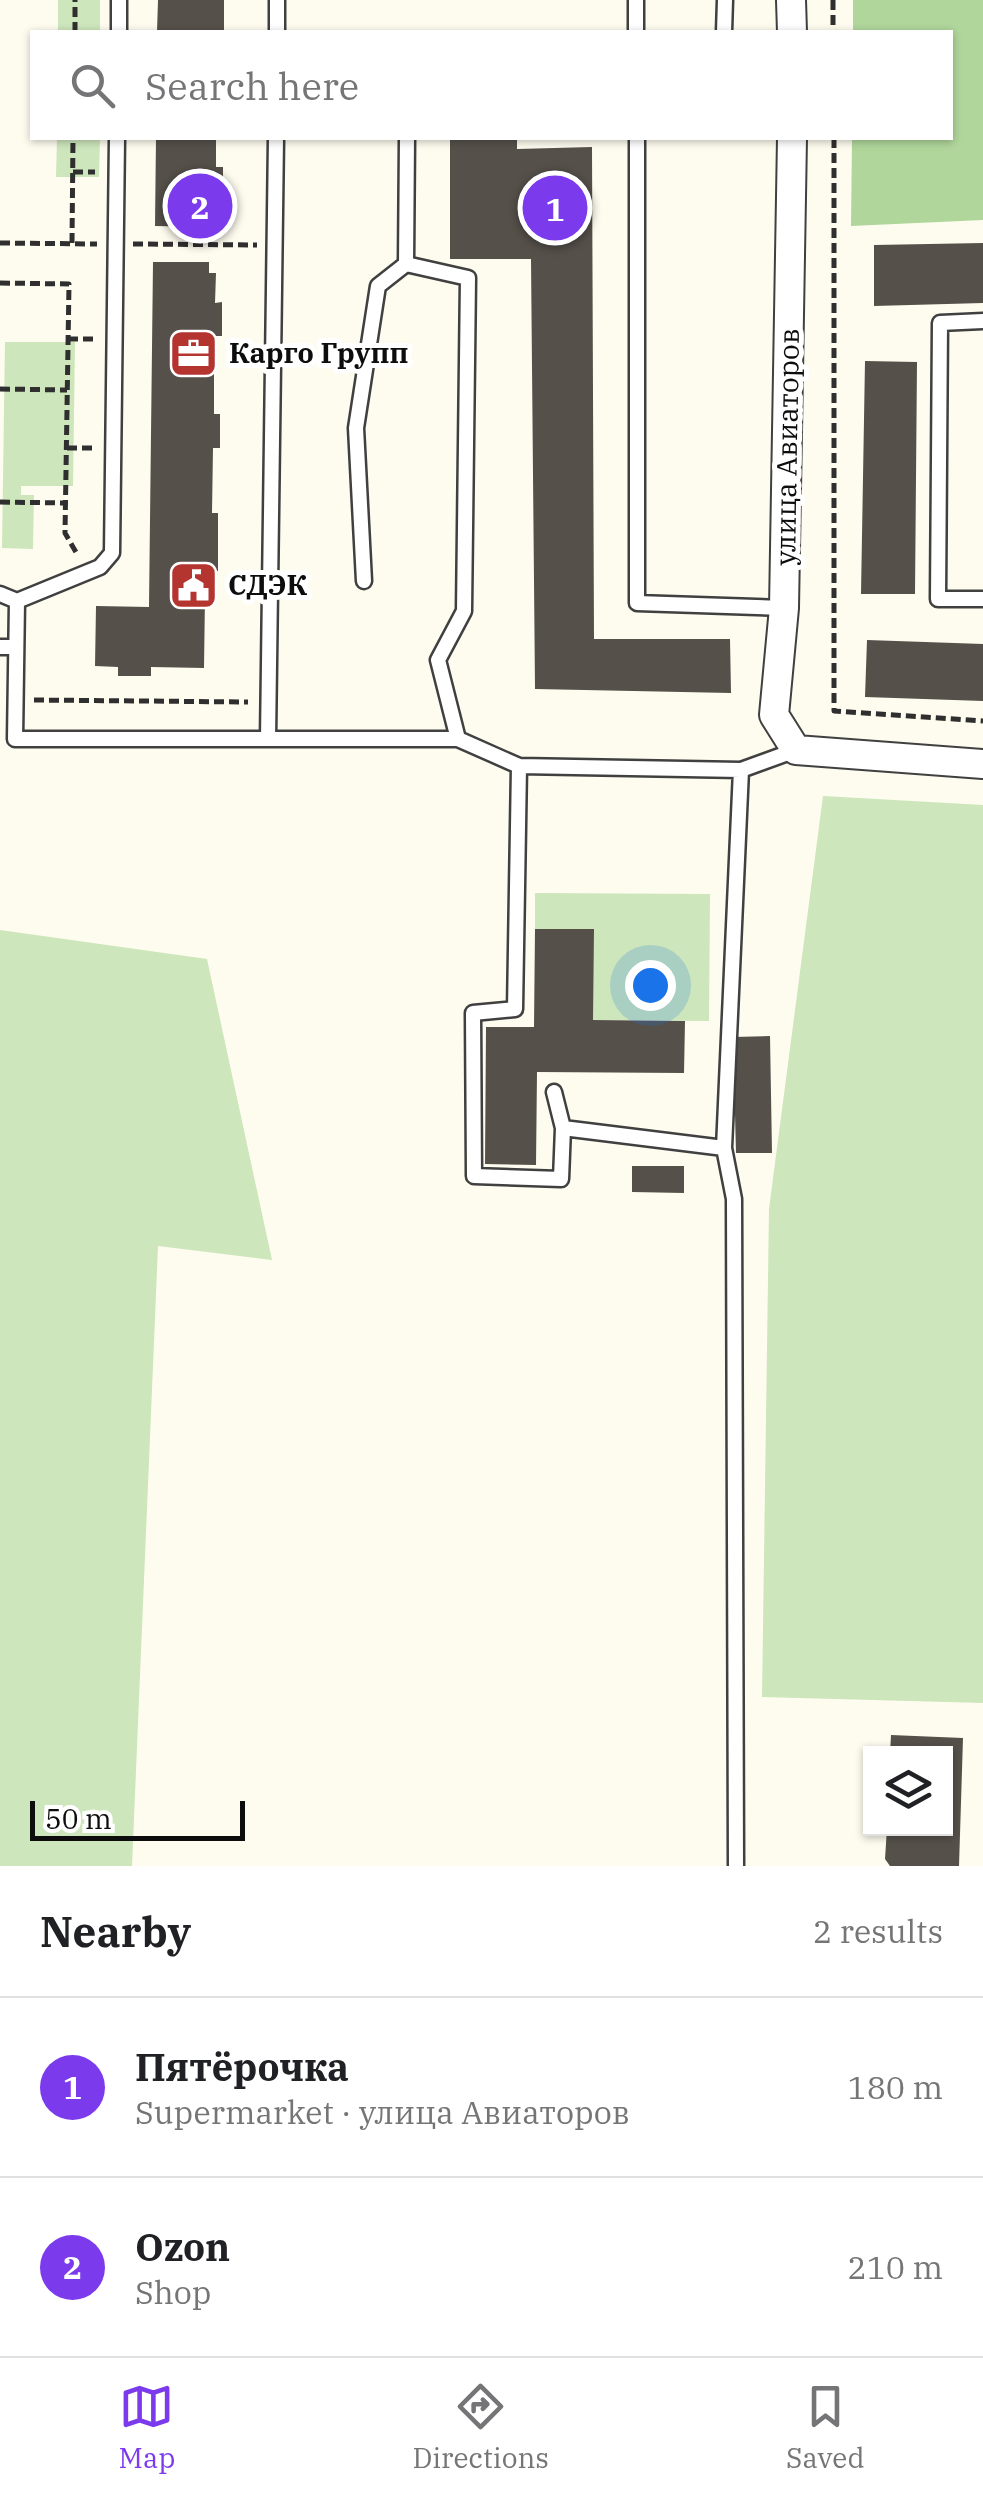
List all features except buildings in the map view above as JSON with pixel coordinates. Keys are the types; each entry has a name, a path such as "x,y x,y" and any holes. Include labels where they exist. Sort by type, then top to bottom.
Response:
{"street":[{"path":"791,0 792,30"},
{"name":"улица Авиаторов","path":"792,140 784,608 774,715 796,750"},
{"path":"796,750 983,764"}],"lane":[{"path":"119,0 119,30"},
{"path":"277,0 277,30"},
{"path":"636,0 636,30"},
{"path":"724,30 725,0"},
{"path":"0,594 17,601 100,567 112,553 117,140"},
{"path":"268,739 276,140"},
{"path":"406,264 408,140"},
{"path":"637,140 638,603 784,608"},
{"path":"406,264 468,278 464,611 438,660 458,740"},
{"path":"364,581 356,428 378,286 406,264"},
{"path":"983,321 940,323 938,599 983,599"},
{"path":"17,601 15,739 458,740 519,766 741,770 796,750"},
{"path":"0,647 16,647"},
{"path":"519,766 515,1009 473,1013 474,1176 561,1178 562,1128 554,1092"},
{"path":"736,1866 734,1199 724,1148 741,770"},
{"path":"562,1128 724,1148"}],"path":[{"path":"75,0 75,30"},
{"path":"834,0 834,30"},
{"path":"72,244 74,140"},
{"path":"834,140 834,711 983,721"},
{"path":"0,243 259,246"},
{"path":"0,283 69,284 66,533 86,573"},
{"path":"0,389 68,390"},
{"path":"0,502 66,503"},
{"path":"16,700 254,702"}],"green space":[{"path":"58,0 100,0 100,30 58,30"},
{"path":"853,0 983,0 983,220 851,226 852,140 953,140 953,30 853,30"},
{"path":"57,140 100,140 99,177 56,177"},
{"path":"5,342 75,342 73,486 21,486 21,495 34,495 33,549 2,548"},
{"path":"823,796 983,805 983,1703 762,1697 769,1209"},
{"path":"535,893 710,894 709,1021 593,1020 593,929 535,929"},
{"path":"0,930 207,959 272,1260 158,1246 132,1866 0,1866"}],"place":[{"name":"Ozon","path":"200,206"},
{"name":"Пятёрочка","path":"555,208"},
{"name":"Карго Групп","path":"194,353"},
{"name":"СДЭК","path":"193,585"}]}
